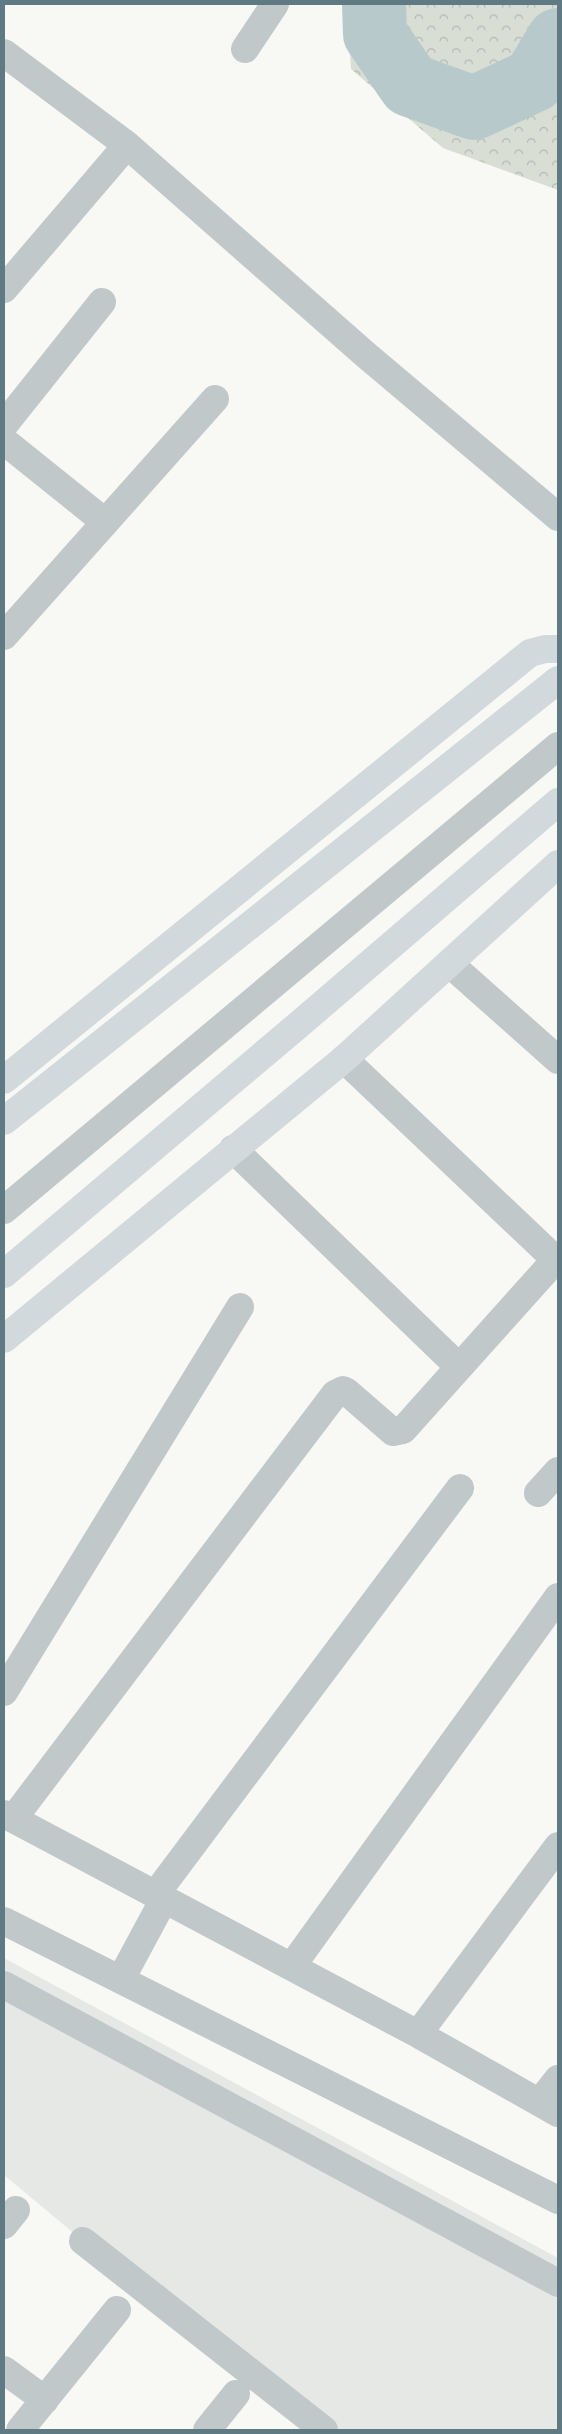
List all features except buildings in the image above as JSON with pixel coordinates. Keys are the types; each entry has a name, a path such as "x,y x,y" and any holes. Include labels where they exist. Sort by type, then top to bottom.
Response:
{"main road":[{"path":"4,1080 530,653 545,649 558,649"},
{"path":"4,1121 558,680"},
{"path":"4,1274 304,1021 558,802"},
{"path":"4,1339 233,1149 344,1060 558,864"}],"street":[{"path":"245,49 275,4"},
{"path":"4,53 127,145 366,355 557,513"},
{"path":"4,289 127,145"},
{"path":"4,425 102,302"},
{"path":"4,636 215,399"},
{"path":"4,441 105,522"},
{"path":"4,1210 558,746"},
{"path":"450,964 558,1060"},
{"path":"344,1060 558,1260 399,1432 393,1432 347,1392 338,1391 335,1394 8,1817 292,1966 549,2108 558,2079"},
{"path":"233,1149 459,1367"},
{"path":"4,1692 240,1307"},
{"path":"538,1492 558,1471"},
{"path":"121,1980 159,1897 460,1488"},
{"path":"292,1966 558,1597"},
{"path":"418,2034 558,1846"},
{"path":"4,1921 558,2200"},
{"path":"4,1985 558,2283"},
{"path":"83,2241 324,2430"},
{"path":"20,2430 117,2310"},
{"path":"4,2370 45,2400"},
{"path":"207,2430 236,2394"}],"shaded area":[{"path":"4,1958 558,2258 558,2430 310,2430 4,2175"}],"green space":[{"path":"347,4 558,4 558,190 443,148 351,69"}],"waterway":[{"path":"374,4 375,34 410,85 474,108 534,80 558,40"}]}
